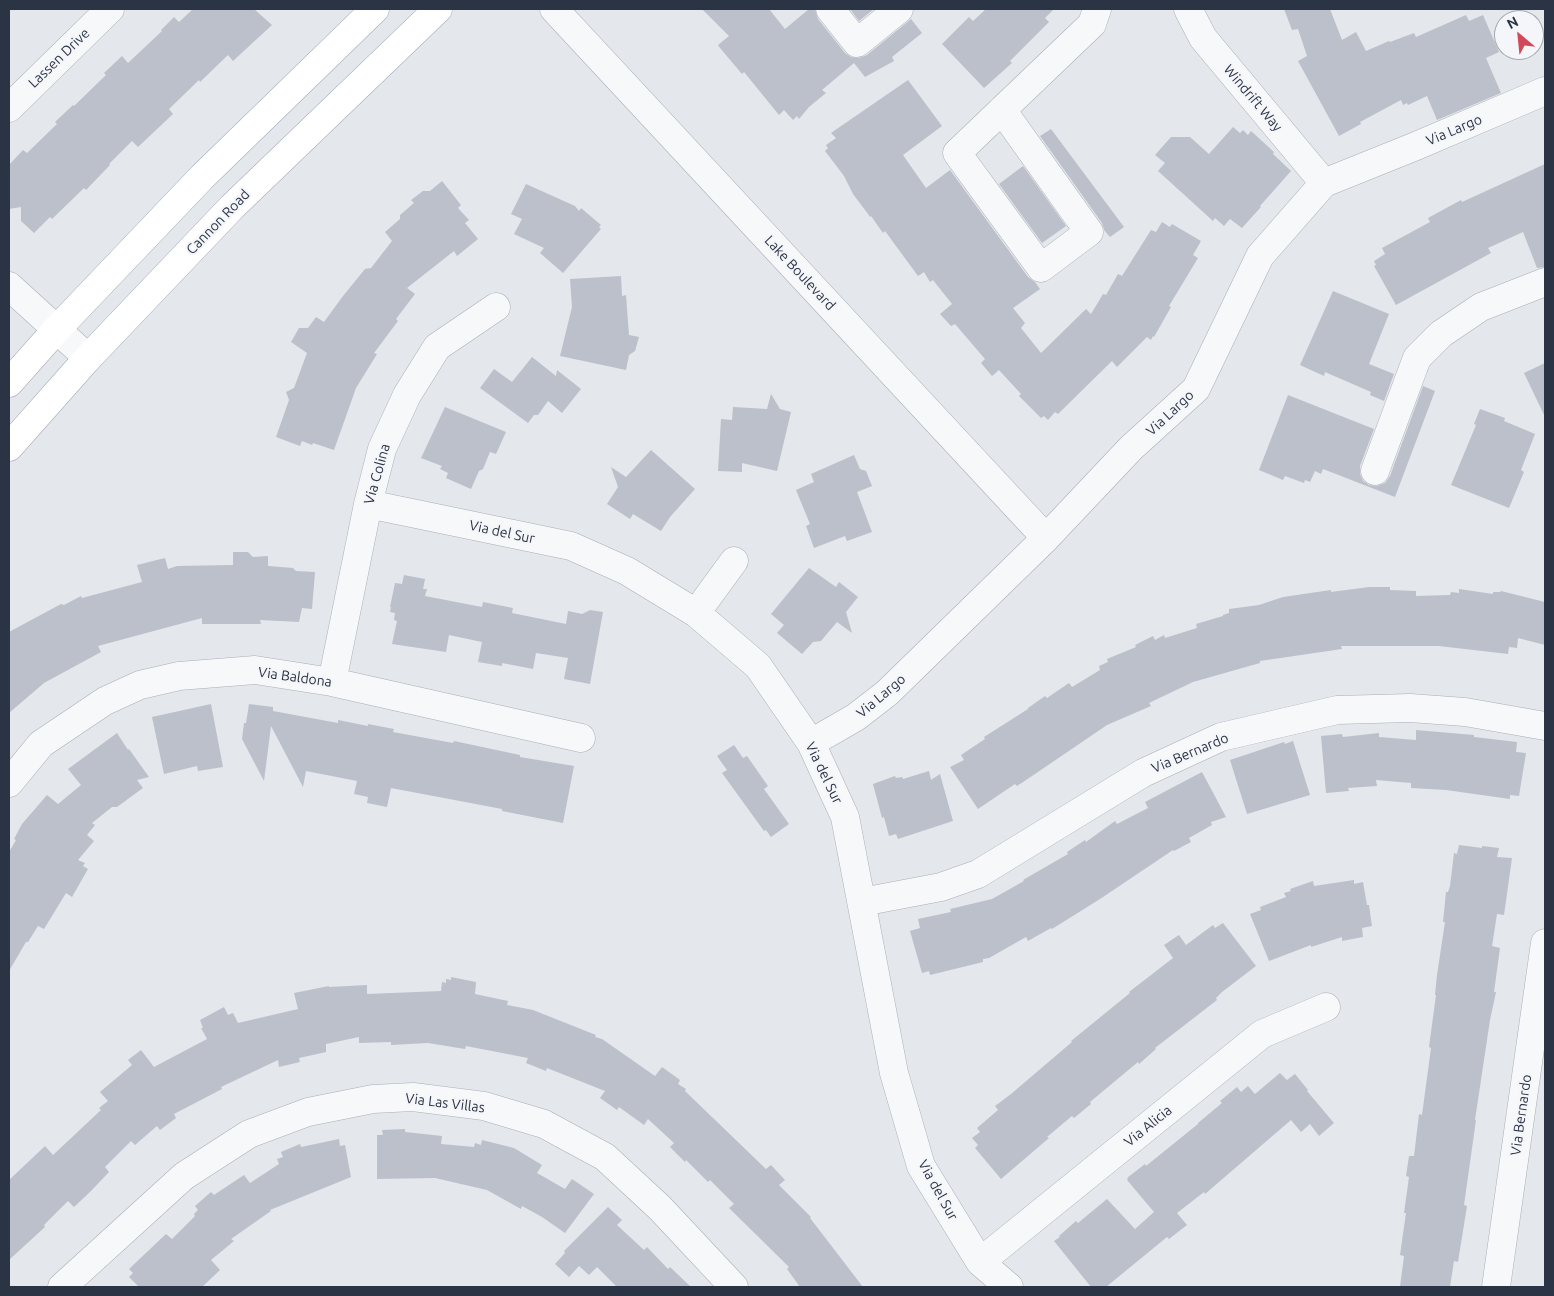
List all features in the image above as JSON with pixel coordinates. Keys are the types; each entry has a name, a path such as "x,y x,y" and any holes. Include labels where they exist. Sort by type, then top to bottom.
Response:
{"main road":[{"path":"9,383 57,329 202,177 375,9"},
{"name":"Cannon Road","path":"9,447 88,358 232,207 438,9"}],"street":[{"name":"Lassen Drive","path":"9,108 110,9"},
{"name":"Lake Boulevard","path":"554,9 1046,538"},
{"path":"830,9 857,43 899,9"},
{"path":"1002,110 1089,232 1041,268 957,153 1002,110 1092,24 1097,9"},
{"name":"Windrift Way","path":"1188,9 1203,38 1324,183"},
{"name":"Via Largo","path":"811,743 856,717 887,694 1046,538 1131,448 1196,389 1260,256 1324,183 1545,91"},
{"path":"1375,471 1418,358 1441,334 1481,307 1545,282"},
{"path":"9,286 88,358"},
{"name":"Via Colina","path":"332,682 368,504 382,449 407,395 437,347 496,308"},
{"name":"Via del Sur","path":"368,504 571,546 627,571 696,613 758,666 811,743 845,817 894,1073 921,1166 980,1262 1009,1287"},
{"path":"696,613 734,561"},
{"name":"Via Baldona","path":"9,783 42,744 105,701 140,685 178,676 254,670 332,682 581,738"},
{"name":"Via Bernardo","path":"862,902 941,887 978,874 1143,773 1221,737 1337,710 1410,708 1465,712 1545,726"},
{"name":"Via Bernardo","path":"1496,1287 1545,942"},
{"name":"Via Alicia","path":"980,1262 1262,1034 1326,1007"},
{"name":"Via Las Villas","path":"62,1287 184,1176 249,1134 308,1112 373,1099 413,1097 484,1106 544,1124 605,1157 660,1208 734,1287"}],"building":[{"path":"193,9 254,9 272,25 233,61 228,55 200,82 199,80 169,109 173,114 138,147 132,141 86,190 84,188 52,219 50,217 34,233 21,221 21,207 9,209 9,165 23,150 27,153 57,124 55,122 106,75 104,73 122,56 128,63 174,17 179,22"},
{"path":"702,9 769,9 785,29 809,9 815,9 818,19 845,53 851,57 859,58 867,55 911,19 922,33 892,57 894,61 865,77 854,63 822,90 826,93 809,107 799,119 797,116 793,120 784,110 779,115 744,72 742,74 720,48 718,45 729,36"},
{"path":"850,9 874,9 859,21"},
{"path":"986,9 1054,9 1045,18 1049,22 1010,61 1012,63 984,88 942,44 969,17 973,21"},
{"path":"1284,9 1330,9 1342,40 1356,32 1366,51 1414,33 1416,37 1466,15 1469,21 1483,15 1494,40 1494,54 1486,58 1501,93 1437,120 1427,96 1408,105 1407,103 1403,105 1401,100 1360,122 1361,124 1339,136 1298,61 1307,56 1298,29 1292,30"},
{"path":"908,80 942,126 903,155 926,188 950,170 1028,277 1040,289 1013,308 1025,323 1021,328 1041,353 1086,309 1091,314 1103,294 1106,295 1118,274 1122,276 1151,230 1156,232 1162,222 1170,227 1172,224 1201,241 1193,255 1198,258 1169,306 1171,307 1154,337 1151,340 1147,337 1117,367 1112,361 1058,414 1055,412 1048,420 1044,416 1041,418 1019,396 1021,394 999,370 992,376 981,363 985,359 955,324 951,326 940,314 952,304 933,280 930,282 924,272 918,276 885,231 883,233 870,217 853,194 844,176 825,151 828,148 826,145 836,138 831,133"},
{"path":"1233,127 1240,133 1243,130 1248,135 1251,131 1291,171 1242,228 1230,219 1224,226 1215,218 1213,221 1158,171 1165,163 1155,155 1171,137 1190,137 1209,154"},
{"path":"1051,129 1124,227 1110,237 1040,136"},
{"path":"1545,164 1545,267 1537,268 1523,232 1488,248 1491,253 1396,305 1374,266 1376,265 1374,261 1385,254 1382,248 1430,222 1428,218 1461,200 1462,202"},
{"path":"1023,166 1066,226 1042,243 999,184"},
{"path":"442,181 461,205 458,208 469,220 465,223 478,239 457,256 454,251 407,288 415,294 374,353 377,354 356,388 334,450 302,441 300,446 276,437 289,400 286,392 294,388 307,353 291,342 299,328 308,328 316,317 324,322 365,269 371,268 392,241 385,232 414,203 411,200 423,191 430,191"},
{"path":"526,184 575,206 579,211 581,208 601,225 599,227 601,229 563,273 540,253 544,248 514,234 522,219 511,214"},
{"path":"621,276 622,296 626,295 629,335 639,337 635,351 629,355 626,370 560,356 572,307 570,279"},
{"path":"1333,291 1389,314 1369,364 1394,374 1384,401 1370,395 1371,392 1325,372 1324,376 1300,365"},
{"path":"532,357 556,376 557,370 581,389 562,413 548,401 538,415 534,415 528,423 480,388 494,369 512,382"},
{"path":"1545,363 1545,417 1524,373"},
{"path":"1423,386 1435,391 1395,497 1323,469 1321,474 1315,471 1310,482 1305,480 1304,483 1285,476 1283,480 1259,470 1288,395 1374,429 1360,466 1360,474 1363,481 1369,485 1377,486 1385,483 1390,476"},
{"path":"771,394 780,409 791,412 777,471 742,463 742,472 718,471 721,419 732,420 733,407 767,409"},
{"path":"445,407 506,432 496,454 490,452 483,469 479,471 471,489 446,478 448,473 440,469 442,466 421,458"},
{"path":"1480,409 1505,418 1504,421 1535,434 1521,470 1524,472 1509,508 1451,485 1476,425 1474,424"},
{"path":"651,450 695,489 670,517 661,531 633,514 630,519 607,504 618,487 611,467 626,477"},
{"path":"854,455 860,469 866,471 872,486 857,492 872,532 847,541 845,536 814,548 806,526 810,524 796,490 814,482 811,474"},
{"path":"233,552 248,552 253,557 268,556 268,566 315,572 312,609 302,608 299,622 260,620 261,624 202,624 202,618 98,646 101,652 44,683 9,713 9,632 61,604 64,605 81,596 82,598 142,582 137,565 165,558 168,569 177,566 233,565"},
{"path":"809,568 836,587 839,582 858,597 846,612 852,633 837,622 821,641 813,642 802,654 777,633 784,625 771,614"},
{"path":"404,575 425,579 423,589 427,589 425,596 482,607 483,602 513,608 512,613 566,624 568,611 582,614 590,610 603,612 590,684 564,679 568,658 536,653 533,669 502,663 502,666 478,662 482,642 449,635 446,652 392,644 397,621 394,620 395,613 390,612 390,607 395,583 402,584"},
{"path":"1369,587 1390,587 1390,590 1416,591 1416,596 1450,595 1451,592 1459,593 1459,589 1493,594 1493,592 1501,591 1545,602 1545,645 1518,638 1517,648 1509,647 1508,654 1439,646 1341,646 1342,649 1260,661 1260,663 1193,682 1149,703 1151,706 1107,725 1017,786 1015,784 978,809 950,767 964,760 961,755 985,739 984,737 1045,696 1047,698 1069,683 1072,687 1100,670 1099,666 1108,662 1107,659 1136,647 1135,645 1153,636 1155,640 1164,635 1165,638 1197,628 1196,624 1223,616 1229,613 1229,609 1259,605 1283,597"},
{"path":"211,704 223,767 198,771 197,766 164,774 152,717"},
{"path":"249,704 273,707 273,711 338,723 338,720 368,726 368,724 394,729 393,732 453,743 454,741 520,755 520,757 574,766 563,823 502,811 502,809 391,788 387,807 367,803 368,797 354,794 357,781 306,771 303,787 271,726 264,781 242,739"},
{"path":"1416,730 1474,735 1474,737 1517,742 1516,752 1526,753 1519,796 1510,795 1510,799 1446,790 1411,788 1411,783 1376,780 1377,786 1348,788 1349,791 1326,793 1321,736 1342,734 1343,737 1379,733 1379,737 1416,740"},
{"path":"117,733 149,777 137,780 143,788 117,807 112,807 92,823 95,825 87,835 94,841 78,860 85,863 83,866 88,869 72,897 66,893 44,929 38,926 9,971 9,852 16,840 14,839 22,824 47,795 58,804 81,785 68,769"},
{"path":"1293,741 1310,795 1247,814 1230,760 1284,742 1285,744"},
{"path":"734,745 743,758 747,756 768,786 764,789 789,824 771,837 766,830 764,831 722,773 727,770 717,756"},
{"path":"929,771 931,780 940,774 953,821 898,839 896,834 889,836 873,784 895,776 896,778 902,777 903,779"},
{"path":"1202,772 1226,817 1211,822 1212,825 1189,838 1191,842 1173,850 1052,929 1028,941 1026,937 989,958 983,959 983,962 930,975 929,971 922,973 910,931 920,928 918,919 951,912 950,909 992,899 1068,854 1067,852 1085,840 1086,842 1115,821 1117,824 1148,808 1145,802"},
{"path":"1459,845 1499,848 1497,857 1512,858 1504,915 1497,914 1492,946 1500,948 1494,992 1496,992 1475,1120 1464,1205 1467,1206 1458,1262 1454,1261 1450,1287 1400,1287 1404,1256 1400,1255 1409,1177 1406,1176 1409,1156 1414,1156 1419,1114 1422,1115 1431,1048 1429,1047 1437,975 1445,922 1443,922 1446,892 1448,892 1450,886 1454,853 1457,854"},
{"path":"1354,880 1354,884 1363,882 1367,905 1369,905 1372,926 1362,928 1363,937 1342,941 1342,937 1311,947 1311,945 1269,961 1250,914 1261,910 1260,907 1286,897 1284,893 1291,891 1290,889 1313,881 1314,886"},
{"path":"1223,923 1256,966 1222,992 1216,998 1217,1000 1155,1048 1139,1064 1138,1062 1090,1102 1091,1104 1074,1118 1072,1116 1001,1179 975,1148 978,1145 972,1138 980,1132 977,1128 998,1110 995,1106 1129,992 1173,958 1164,945 1179,935 1186,945 1213,925 1215,928"},
{"path":"451,977 476,982 475,994 508,1001 507,1005 533,1010 596,1035 595,1037 602,1039 655,1076 662,1067 680,1080 678,1084 686,1089 685,1091 766,1169 771,1165 785,1180 779,1185 811,1217 863,1287 800,1287 787,1269 789,1267 729,1208 734,1204 710,1180 708,1182 670,1147 674,1143 648,1119 644,1125 619,1107 617,1110 600,1098 605,1091 547,1068 546,1071 526,1063 528,1058 466,1046 465,1049 428,1043 391,1045 391,1042 359,1043 359,1037 326,1044 326,1052 299,1058 300,1062 279,1067 278,1060 221,1087 222,1089 174,1114 176,1118 160,1130 157,1126 135,1145 131,1141 105,1167 109,1172 90,1192 74,1207 68,1201 44,1225 45,1227 9,1260 9,1180 45,1146 53,1155 101,1110 99,1108 108,1101 100,1092 132,1065 128,1060 141,1050 154,1067 207,1039 201,1028 203,1028 200,1020 224,1007 228,1015 233,1013 238,1023 298,1009 294,993 329,986 367,985 367,994 441,991 442,982 446,983 446,979 451,980"},
{"path":"1280,1073 1287,1080 1295,1074 1334,1123 1319,1136 1310,1124 1301,1132 1291,1120 1205,1194 1204,1192 1177,1213 1187,1225 1169,1239 1167,1237 1106,1287 1091,1287 1054,1241 1076,1221 1078,1223 1107,1199 1135,1229 1154,1212 1127,1178 1145,1164 1146,1166 1198,1124 1222,1103 1220,1101 1237,1087 1241,1092 1248,1086 1255,1094"},
{"path":"405,1129 405,1132 442,1136 441,1144 474,1147 475,1143 481,1145 482,1140 514,1148 542,1165 537,1173 565,1189 572,1179 594,1194 565,1233 542,1217 522,1206 521,1209 487,1190 435,1178 377,1179 377,1135 383,1135 382,1130"},
{"path":"339,1139 340,1146 345,1145 351,1177 270,1210 231,1239 234,1241 211,1260 220,1270 202,1287 139,1287 129,1277 133,1273 129,1269 166,1234 172,1239 195,1216 194,1214 198,1210 195,1206 211,1192 214,1195 244,1175 250,1183 279,1164 277,1159 283,1157 281,1152 300,1144 301,1147"},
{"path":"608,1207 622,1220 617,1225 644,1250 647,1247 668,1269 670,1267 691,1287 617,1287 597,1267 589,1275 579,1266 569,1277 555,1264 565,1253 564,1251"}]}
